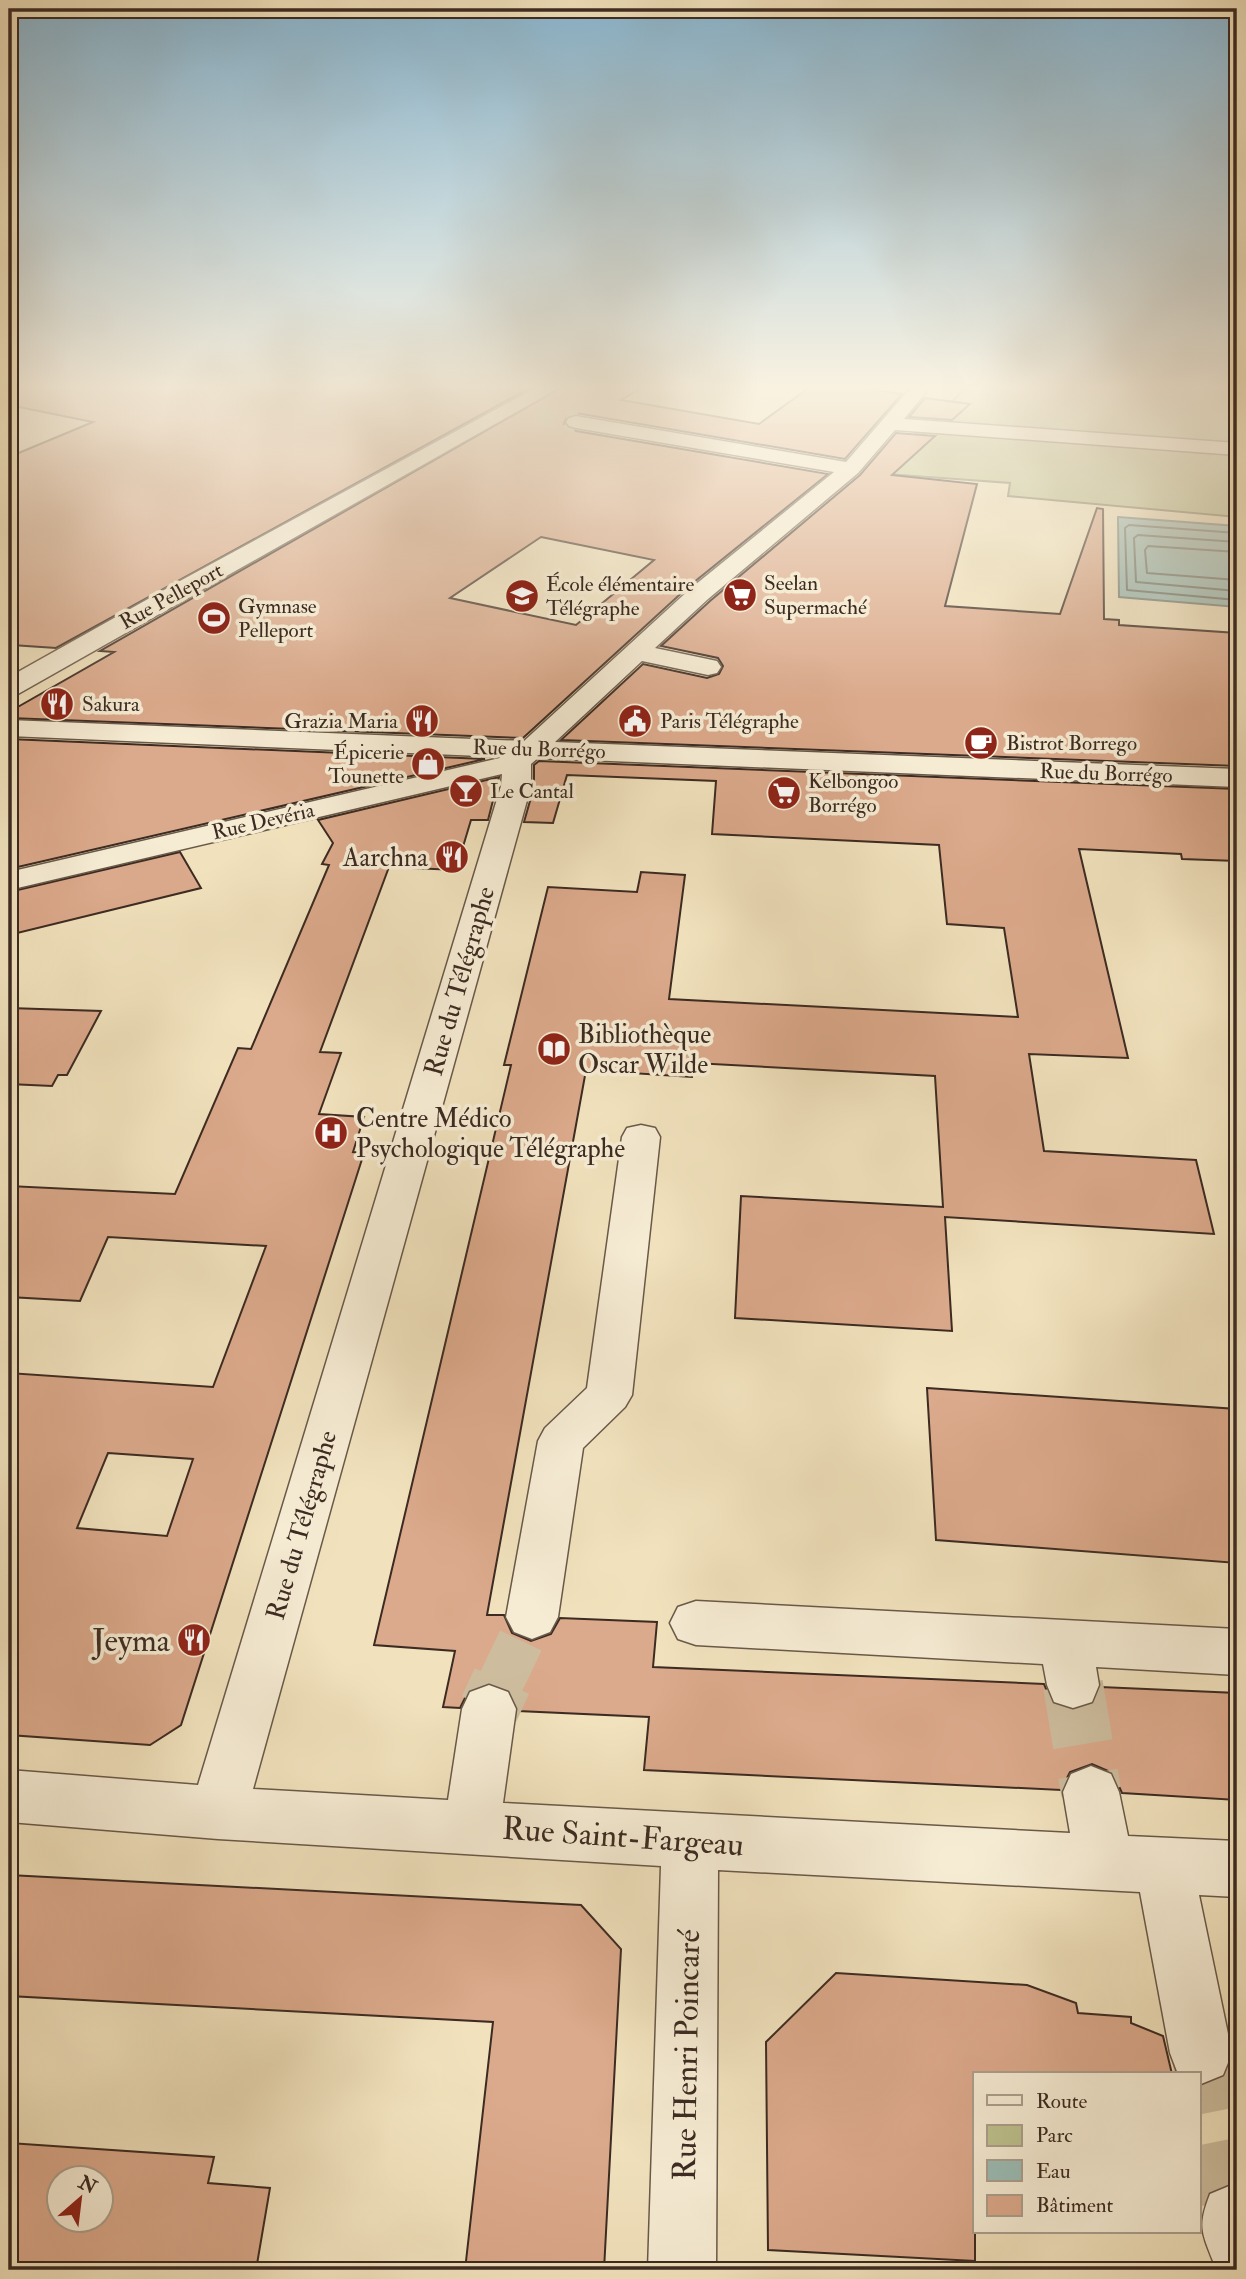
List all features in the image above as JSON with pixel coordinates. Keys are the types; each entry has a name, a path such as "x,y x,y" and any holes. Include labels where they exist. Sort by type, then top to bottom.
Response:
{"street":[{"name":"Rue Pelleport","path":"9,688 359,491"},
{"path":"524,755 699,594 824,491"},
{"path":"636,652 708,667"},
{"name":"Rue du Borrégo","path":"9,728 524,755 1237,778"},
{"name":"Rue Devéria","path":"9,881 524,755"},
{"name":"Rue du Télégraphe","path":"218,1813 524,755"},
{"path":"532,1616 561,1441 609,1395 641,1137"},
{"path":"696,1623 1070,1665 1237,1652"},
{"path":"472,1826 489,1709"},
{"path":"1091,1792 1104,1863"},
{"name":"Rue Saint-Fargeau","path":"9,1796 218,1813 1104,1863 1237,1868"},
{"name":"Rue Henri Poincaré","path":"682,2270 690,1840"},
{"path":"1164,1865 1201,2053"}],"green space":[{"path":"1009,491 1237,491 1237,517 1008,496"}],"water":[{"path":"1118,517 1237,526 1237,607 1119,597"}],"building":[{"path":"9,491 341,491 56,648 12,645 9,612"},
{"path":"380,491 807,491 688,587 523,738 9,718 9,712 114,652 100,651","holes":["541,537 654,560 576,625 450,598"]},
{"path":"841,491 975,491 945,606 1060,614 1097,508 1103,509 1104,619 1119,620 1119,625 1237,633 1237,766 561,740 643,664 707,678 719,674 723,666 718,658 661,646 710,601"},
{"path":"9,739 485,759 9,869"},
{"path":"539,761 1237,789 1237,861 1182,859 1181,854 1079,849 1128,1058 1029,1054 1044,1151 1196,1160 1214,1234 945,1217 952,1331 735,1318 741,1196 943,1207 935,1076 694,1063 692,1077 586,1070 487,1615 504,1615 512,1633 531,1641 551,1634 560,1618 657,1622 653,1667 1044,1684 1052,1703 1072,1711 1093,1704 1101,1687 1237,1693 1237,1800 1122,1793 1113,1773 1092,1764 1070,1772 1061,1790 644,1770 649,1717 518,1711 510,1691 490,1683 469,1690 460,1708 443,1707 455,1651 374,1645 511,1065 504,1065 548,887 637,892 641,872 685,875 669,999 1018,1017 1004,928 947,924 939,845 712,834 716,781 567,775 553,823 524,822 534,787 534,765"},
{"path":"499,777 488,820 471,820 456,870 389,867 320,1052 341,1053 319,1114 364,1117 353,1152 364,1153 181,1725 150,1745 9,1735 9,1373 213,1387 266,1246 108,1237 80,1301 9,1297 9,1186 175,1194 238,1048 251,1049 329,865 322,864 333,843 318,820","holes":["108,1453 193,1459 167,1536 77,1528"]},
{"path":"180,852 201,888 9,935 9,892"},
{"path":"9,1008 101,1011 67,1075 58,1075 52,1086 9,1084"},
{"path":"927,1388 1237,1409 1237,1563 936,1540"},
{"path":"9,1875 581,1905 621,1949 604,2270 465,2270 493,2022 9,1996"},
{"path":"836,1973 1027,1985 1076,2003 1078,2013 1131,2017 1131,2023 1163,2036 1172,2072 973,2072 975,2261 768,2250 766,2042"},
{"path":"9,2143 214,2157 208,2183 270,2188 256,2270 9,2270"}],"tunnel":[{"path":"501,1682 532,1617"},
{"path":"489,1709 502,1681"},
{"path":"1073,1685 1091,1792"},
{"path":"1201,2053 1234,2218"}],"place":[{"name":"Seelan Supermaché","path":"740,595"},
{"name":"École élémentaire Télégraphe","path":"522,596"},
{"name":"Gymnase Pelleport","path":"214,618"},
{"name":"Sakura","path":"57,704"},
{"name":"Grazia Maria","path":"422,721"},
{"name":"Paris Télégraphe","path":"635,721"},
{"name":"Bistrot Borrego","path":"981,743"},
{"name":"Épicerie Tounette","path":"428,764"},
{"name":"Le Cantal","path":"466,791"},
{"name":"Kelbongoo Borrégo","path":"784,793"},
{"name":"Aarchna","path":"452,857"},
{"name":"Bibliothèque Oscar Wilde","path":"554,1049"},
{"name":"Centre Médico Psychologique Télégraphe","path":"331,1133"},
{"name":"Jeyma","path":"194,1640"}]}
